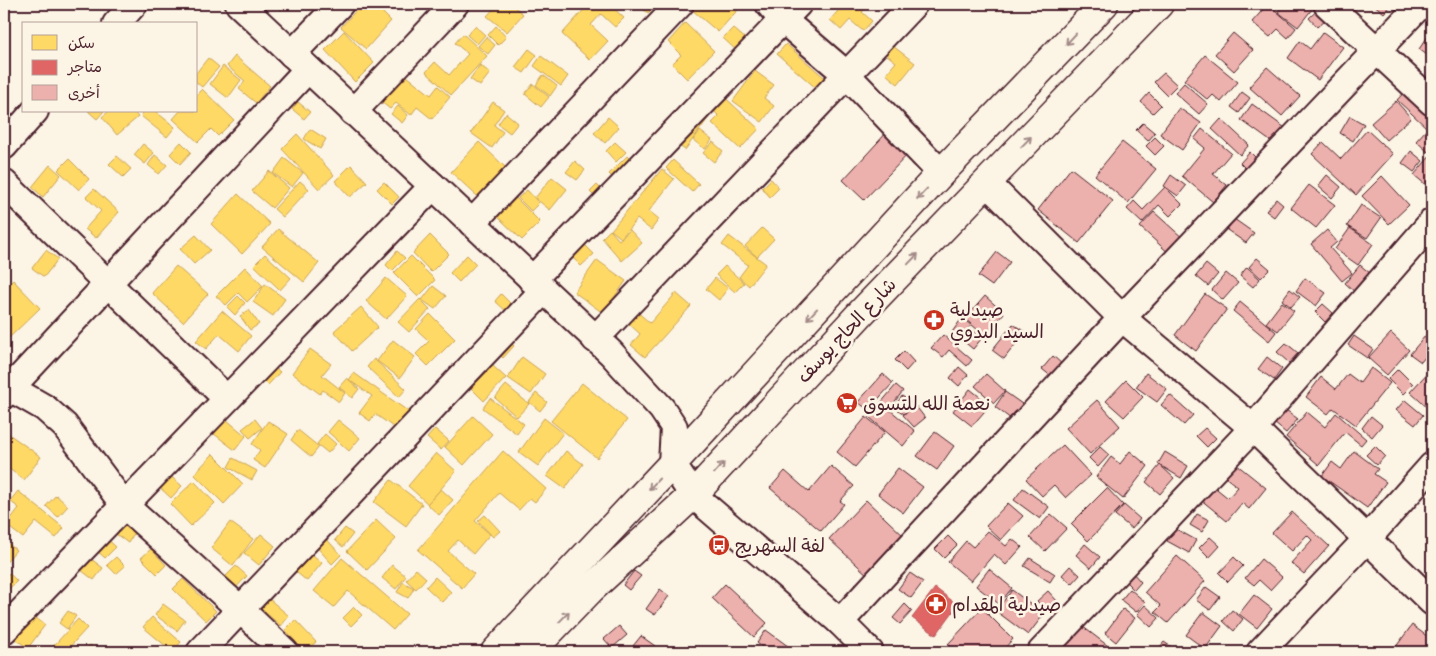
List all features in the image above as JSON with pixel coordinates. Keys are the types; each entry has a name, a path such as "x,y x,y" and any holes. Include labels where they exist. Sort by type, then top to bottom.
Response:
{"main road":[{"name":"شارع الحاج يوسف","path":"495,652 941,174 1104,4"},
{"name":"شارع الحاج يوسف","path":"530,652 591,589 693,495 861,313 1159,4"}],"street":[{"path":"118,22 134,4"},
{"path":"239,4 611,353 662,409 674,428 672,464 693,495 840,622 870,652"},
{"path":"285,652 124,505 65,426 44,408 7,391 107,283 300,61 340,4"},
{"path":"353,112 455,4"},
{"path":"472,223 680,4"},
{"path":"595,339 914,4"},
{"path":"1327,4 1432,102"},
{"path":"840,622 1122,318 1422,4"},
{"path":"200,652 241,610 537,285 783,9 941,174"},
{"path":"4,146 34,112"},
{"path":"4,183 226,398"},
{"path":"987,183 1122,318 1253,428 1432,602"},
{"path":"4,630 226,398 433,186"},
{"path":"1041,652 1253,428 1432,222"},
{"path":"1260,652 1367,539 1432,466"}],"building: سكن":[{"path":"273,4 286,4 281,10"},
{"path":"362,4 384,4 379,9 391,21 366,49 341,27"},
{"path":"498,4 511,4 523,14 507,32 487,16"},
{"path":"589,4 609,4 624,18 615,27 601,14 591,25 608,41 590,60 562,34"},
{"path":"637,4 656,4 648,13"},
{"path":"696,4 743,4 718,32 691,9"},
{"path":"844,4 870,4 862,12 872,21 863,31 850,20 841,30 830,20"},
{"path":"685,23 714,51 687,79 672,64 681,55 668,42"},
{"path":"475,26 485,35 477,44 467,35"},
{"path":"496,26 506,37 498,45 488,35"},
{"path":"733,28 748,41 738,52 723,38"},
{"path":"344,31 374,63 355,82 325,50"},
{"path":"463,34 487,56 451,95 426,72 435,62 449,75 468,54 455,43"},
{"path":"486,37 495,45 488,54 478,46"},
{"path":"889,43 915,63 898,84 886,74 896,62 882,51"},
{"path":"786,44 826,79 817,89 777,54"},
{"path":"529,49 537,55 524,73 515,67"},
{"path":"235,56 270,86 256,103 239,89 245,81 227,66"},
{"path":"541,56 568,76 561,86 534,66"},
{"path":"208,58 219,67 202,87 198,84 198,70"},
{"path":"480,65 490,73 480,86 470,79"},
{"path":"223,66 241,80 228,98 210,84"},
{"path":"755,71 774,85 764,98 774,106 762,122 733,101"},
{"path":"403,73 431,95 438,86 450,97 432,119 417,107 411,115 396,103 390,109 380,101"},
{"path":"543,75 557,86 550,96 536,85"},
{"path":"533,84 549,97 541,107 525,94"},
{"path":"202,89 234,120 218,136 211,129 198,142 173,119 179,112 198,112 198,93"},
{"path":"719,92 759,129 740,149 712,123 719,116 707,105"},
{"path":"298,102 310,112 304,119 292,109"},
{"path":"493,102 504,110 494,125 503,132 492,148 471,133"},
{"path":"398,106 408,115 402,123 391,114"},
{"path":"699,109 709,117 685,150 675,143"},
{"path":"89,112 103,112 97,119"},
{"path":"108,112 134,112 138,117 117,135 102,117"},
{"path":"143,112 156,112 175,127 167,137 141,116"},
{"path":"506,113 518,123 510,133 498,124"},
{"path":"608,117 619,127 605,143 594,133"},
{"path":"310,129 326,139 320,149 304,139"},
{"path":"700,131 712,140 705,149 693,140"},
{"path":"297,134 334,175 319,189 282,149"},
{"path":"181,142 191,152 180,164 170,154"},
{"path":"479,142 505,167 478,197 451,172"},
{"path":"615,142 626,152 616,162 606,151"},
{"path":"713,142 723,151 714,162 703,153"},
{"path":"143,144 154,153 145,164 134,155"},
{"path":"155,155 167,165 159,174 148,165"},
{"path":"117,156 131,169 123,177 109,164"},
{"path":"627,156 639,168 622,186 609,174"},
{"path":"284,158 303,173 292,187 273,173"},
{"path":"69,159 89,179 79,190 58,170"},
{"path":"673,160 699,184 692,192 666,168"},
{"path":"575,161 585,170 577,180 566,172"},
{"path":"50,165 61,175 43,197 32,187"},
{"path":"351,165 367,182 350,197 335,181"},
{"path":"662,169 674,179 649,211 659,219 651,230 637,219 621,238 611,230"},
{"path":"269,171 289,188 272,208 252,191"},
{"path":"552,177 567,189 550,210 535,198"},
{"path":"771,179 779,188 770,197 762,188"},
{"path":"300,181 309,189 283,217 274,209"},
{"path":"384,182 399,197 392,204 377,189"},
{"path":"597,185 607,195 600,202 590,192"},
{"path":"94,189 119,212 96,238 85,229 101,211 86,197"},
{"path":"527,190 539,203 531,211 518,198"},
{"path":"238,194 270,224 242,254 211,224"},
{"path":"514,196 540,222 522,240 496,215"},
{"path":"762,228 774,239 757,257 745,246"},
{"path":"278,229 319,263 304,282 262,247"},
{"path":"610,230 619,240 630,230 642,243 622,261 602,238"},
{"path":"196,235 210,250 194,264 180,249"},
{"path":"430,235 449,254 431,272 413,253"},
{"path":"729,236 766,264 749,286 739,277 748,265 722,245"},
{"path":"581,241 594,254 581,266 568,253"},
{"path":"46,250 58,259 44,277 32,268"},
{"path":"397,251 405,258 392,271 386,265"},
{"path":"265,254 291,278 280,290 254,265"},
{"path":"467,255 476,264 459,282 450,273"},
{"path":"411,256 435,280 418,297 394,273"},
{"path":"597,260 626,281 603,313 574,292"},
{"path":"176,266 208,294 183,322 152,293"},
{"path":"725,266 744,283 735,292 716,275"},
{"path":"245,267 263,286 247,302 238,293 226,305 216,296"},
{"path":"386,278 407,296 386,319 366,301"},
{"path":"715,278 728,288 719,300 706,289"},
{"path":"13,280 40,308 9,338 4,332 4,289"},
{"path":"265,284 285,299 273,316 253,302"},
{"path":"433,286 446,296 435,309 422,300"},
{"path":"676,293 691,306 645,357 631,345 640,334 626,321 635,310 650,323"},
{"path":"501,294 512,305 506,311 495,301"},
{"path":"238,296 245,303 235,315 227,307"},
{"path":"420,299 430,309 409,332 398,322"},
{"path":"361,307 378,327 352,351 334,331"},
{"path":"249,310 259,324 250,330 240,316"},
{"path":"222,311 251,336 239,351 219,334 206,349 196,341"},
{"path":"430,314 455,339 428,366 416,354 429,341 416,329"},
{"path":"506,337 514,346 503,358 494,349"},
{"path":"393,340 415,357 400,378 377,361"},
{"path":"310,349 331,364 322,375 345,393 339,402 323,390 320,394 292,373"},
{"path":"522,357 545,374 531,394 508,378"},
{"path":"374,359 406,389 399,397 367,367"},
{"path":"271,364 280,372 268,385 260,377"},
{"path":"493,366 506,378 484,401 471,388"},
{"path":"354,373 409,412 396,429 375,414 370,421 359,413 372,396 349,380"},
{"path":"347,378 359,389 352,398 339,387"},
{"path":"582,383 627,420 597,458 551,421"},
{"path":"506,385 529,404 517,417 495,398"},
{"path":"536,393 547,402 540,411 529,402"},
{"path":"490,398 524,424 517,434 483,408"},
{"path":"221,415 246,436 235,450 209,430"},
{"path":"473,416 492,434 464,465 445,447"},
{"path":"544,418 563,433 538,466 519,452"},
{"path":"255,419 262,428 250,438 242,429"},
{"path":"338,420 360,438 349,451 328,432"},
{"path":"268,421 288,434 265,468 253,460 260,450 252,444"},
{"path":"435,429 449,441 441,450 427,438"},
{"path":"298,430 319,447 311,457 291,440"},
{"path":"6,432 41,457 24,480 4,465 4,435"},
{"path":"325,434 336,444 328,453 317,444"},
{"path":"503,451 546,489 535,502 530,498 519,510 499,493 475,521 490,534 473,554 458,540 448,551 474,574 462,588 418,550"},
{"path":"566,451 583,464 565,489 547,476"},
{"path":"436,453 456,471 428,504 408,486"},
{"path":"213,454 243,484 224,504 194,474"},
{"path":"233,458 257,471 252,480 228,467"},
{"path":"168,474 182,486 171,498 157,485"},
{"path":"391,480 422,504 406,526 374,502"},
{"path":"194,481 215,503 191,526 170,504"},
{"path":"441,489 453,500 439,515 427,504"},
{"path":"18,491 64,528 56,538 36,522 23,538 6,525 19,508 10,501"},
{"path":"56,495 68,506 58,517 46,506"},
{"path":"485,515 500,531 493,537 478,521"},
{"path":"376,520 396,539 367,570 347,551"},
{"path":"120,521 135,532 128,543 112,531"},
{"path":"230,522 253,539 233,566 211,548"},
{"path":"345,528 353,534 343,547 335,540"},
{"path":"261,534 275,546 259,565 244,553"},
{"path":"322,534 341,555 332,564 313,543"},
{"path":"105,537 116,547 105,558 95,549"},
{"path":"4,540 16,550 4,565"},
{"path":"151,549 166,565 157,574 141,558"},
{"path":"312,554 322,563 307,581 296,572"},
{"path":"86,555 103,568 94,580 77,567"},
{"path":"116,557 125,566 116,574 107,565"},
{"path":"342,558 407,614 393,630 348,591 334,607 314,591"},
{"path":"392,565 406,576 396,589 382,578"},
{"path":"236,566 247,576 230,594 219,583"},
{"path":"416,569 426,578 416,589 406,580"},
{"path":"9,573 17,581 4,594 4,579"},
{"path":"435,577 451,592 442,602 426,587"},
{"path":"183,579 216,611 206,621 173,589"},
{"path":"403,582 414,588 408,598 397,592"},
{"path":"268,598 289,616 281,626 260,608"},
{"path":"163,604 185,620 177,631 155,615"},
{"path":"354,607 362,615 351,626 343,618"},
{"path":"68,611 76,616 67,629 59,623"},
{"path":"31,614 45,625 28,648 14,638"},
{"path":"152,617 181,642 173,652 143,627"},
{"path":"78,619 87,628 65,652 50,652 49,651"},
{"path":"295,620 316,642 305,652 285,630"},
{"path":"90,645 99,652 84,652"},
{"path":"251,645 260,652 245,652"},
{"path":"38,646 46,652 33,652"}],"building: متاجر":[{"path":"935,588 958,605 936,635 912,618"}],"building: أخرى":[{"path":"1268,4 1296,28 1288,38 1278,29 1270,37 1252,22"},
{"path":"1284,4 1316,4 1298,27 1278,12"},
{"path":"1324,4 1334,12 1317,27 1309,18"},
{"path":"1373,4 1392,4 1384,13"},
{"path":"1432,31 1432,55 1431,58 1419,49"},
{"path":"1323,32 1343,47 1318,80 1288,58 1300,41 1310,49"},
{"path":"1233,33 1253,50 1234,71 1215,54"},
{"path":"1205,55 1238,82 1221,102 1213,95 1208,100 1184,80"},
{"path":"1267,67 1300,96 1282,116 1249,87"},
{"path":"1164,73 1177,85 1167,95 1154,82"},
{"path":"1184,83 1208,104 1199,114 1175,93"},
{"path":"1412,84 1415,100 1432,115 1432,120 1426,127 1397,100"},
{"path":"1242,92 1250,98 1239,113 1231,107"},
{"path":"1149,93 1161,105 1153,113 1141,102"},
{"path":"1396,101 1411,118 1386,140 1371,123"},
{"path":"1252,104 1288,130 1277,146 1241,120"},
{"path":"1179,108 1201,123 1182,150 1160,134"},
{"path":"1350,116 1364,124 1353,141 1340,133"},
{"path":"1221,119 1249,145 1240,155 1212,129"},
{"path":"1143,123 1155,133 1148,141 1136,130"},
{"path":"1202,129 1231,153 1213,174 1227,185 1213,202 1182,176 1205,148 1194,139"},
{"path":"889,130 911,151 864,200 843,180"},
{"path":"1367,130 1393,154 1356,195 1312,154 1323,142 1341,159"},
{"path":"1426,130 1432,136 1432,147 1428,152 1416,141"},
{"path":"1155,137 1164,146 1155,155 1146,146"},
{"path":"1122,142 1156,169 1128,203 1095,175"},
{"path":"1411,151 1423,161 1414,172 1402,163"},
{"path":"1250,152 1259,161 1249,172 1240,163"},
{"path":"1432,154 1432,177 1426,185 1414,175"},
{"path":"1071,168 1113,201 1079,243 1038,210"},
{"path":"1171,175 1186,186 1178,196 1164,186"},
{"path":"1327,175 1341,187 1332,198 1318,186"},
{"path":"1382,176 1409,205 1389,224 1362,196"},
{"path":"1309,185 1335,205 1316,228 1291,208"},
{"path":"1165,187 1182,204 1170,216 1159,205 1142,223 1127,209 1134,201 1143,210"},
{"path":"1276,199 1283,205 1274,217 1266,211"},
{"path":"1361,205 1381,218 1367,238 1347,226"},
{"path":"1154,212 1185,240 1171,255 1140,227"},
{"path":"1234,219 1254,233 1246,243 1227,230"},
{"path":"1350,228 1373,244 1358,265 1335,249"},
{"path":"1327,230 1337,242 1330,248 1352,273 1342,281 1311,244"},
{"path":"997,252 1010,262 992,286 978,276"},
{"path":"1257,258 1270,269 1261,278 1249,267"},
{"path":"1206,264 1218,274 1208,286 1196,276"},
{"path":"1360,265 1371,274 1356,293 1345,283"},
{"path":"1247,267 1260,279 1253,287 1240,276"},
{"path":"1226,273 1238,283 1223,300 1212,290"},
{"path":"1305,278 1326,293 1316,306 1296,291"},
{"path":"1290,289 1300,297 1291,307 1282,300"},
{"path":"1205,294 1227,309 1196,351 1175,335"},
{"path":"985,296 1004,313 985,336 965,319"},
{"path":"1240,302 1276,332 1269,341 1233,311"},
{"path":"1282,302 1294,311 1278,331 1266,323"},
{"path":"1323,304 1333,313 1325,322 1315,312"},
{"path":"962,318 971,325 960,342 950,335"},
{"path":"1013,324 1025,332 1004,359 992,350"},
{"path":"970,329 982,338 973,349 962,340"},
{"path":"1431,329 1432,349 1421,362 1410,354"},
{"path":"1391,333 1409,350 1387,375 1368,358"},
{"path":"943,335 972,360 967,366 949,350 943,357 931,348"},
{"path":"1354,336 1373,349 1367,358 1348,345"},
{"path":"1286,343 1298,353 1289,363 1277,352"},
{"path":"904,351 914,362 906,371 895,360"},
{"path":"1053,356 1072,373 1062,385 1042,369"},
{"path":"1267,357 1282,369 1274,380 1258,369"},
{"path":"959,367 968,375 959,386 950,378"},
{"path":"1371,368 1390,383 1356,425 1333,408 1328,414 1306,397 1321,377 1336,389 1348,374 1360,383"},
{"path":"1432,368 1432,408 1430,410 1410,392"},
{"path":"1398,369 1413,384 1403,394 1388,379"},
{"path":"1146,373 1167,389 1157,402 1136,387"},
{"path":"883,374 893,383 868,410 858,402"},
{"path":"986,374 1005,391 994,403 975,386"},
{"path":"1126,380 1143,397 1124,417 1106,401"},
{"path":"896,385 903,391 889,409 915,431 903,446 869,417"},
{"path":"970,389 990,405 972,426 953,411"},
{"path":"1005,392 1022,404 1011,419 995,407"},
{"path":"1170,395 1193,415 1184,425 1161,405"},
{"path":"902,396 912,403 904,414 894,407"},
{"path":"1097,400 1120,426 1090,454 1066,428"},
{"path":"1405,400 1423,415 1415,425 1396,410"},
{"path":"915,405 925,418 914,427 903,415"},
{"path":"1286,410 1298,419 1286,433 1274,423"},
{"path":"1307,412 1325,427 1336,413 1366,439 1361,445 1345,432 1319,465 1286,437"},
{"path":"1371,416 1382,425 1372,437 1362,428"},
{"path":"866,417 885,432 855,467 837,452"},
{"path":"1205,428 1216,438 1207,447 1196,436"},
{"path":"935,432 954,446 937,470 917,456"},
{"path":"1063,445 1091,475 1066,498 1054,485 1042,496 1026,479"},
{"path":"1375,446 1385,456 1377,465 1366,455"},
{"path":"1100,447 1109,455 1098,467 1089,458"},
{"path":"1130,451 1148,466 1123,499 1096,477 1111,457 1120,464"},
{"path":"1354,451 1378,469 1374,474 1386,482 1367,508 1322,476 1332,462 1341,469"},
{"path":"1165,452 1188,466 1181,478 1158,464"},
{"path":"1236,464 1266,488 1249,509 1242,503 1227,521 1200,499 1212,485 1228,498 1238,487 1225,477"},
{"path":"1160,465 1174,478 1160,494 1146,482"},
{"path":"831,466 854,486 840,501 844,504 821,531 770,488 785,471 809,492"},
{"path":"898,468 923,487 903,513 878,494"},
{"path":"1023,488 1049,507 1040,519 1014,500"},
{"path":"1107,488 1123,505 1088,541 1071,524"},
{"path":"866,500 907,539 871,578 829,539"},
{"path":"1008,503 1023,516 1001,540 986,526"},
{"path":"1124,505 1140,519 1132,529 1115,515"},
{"path":"1292,512 1329,546 1304,574 1291,563 1312,540 1307,535 1292,551 1272,533"},
{"path":"1051,514 1067,528 1045,551 1030,537"},
{"path":"1197,514 1209,520 1202,532 1190,525"},
{"path":"1174,528 1196,540 1189,553 1167,541"},
{"path":"988,531 1006,546 1012,539 1022,547 1006,565 994,554 971,581 948,562 966,541 973,547"},
{"path":"948,536 957,545 944,558 935,549"},
{"path":"1210,537 1220,546 1209,558 1199,548"},
{"path":"1085,544 1100,557 1091,568 1076,555"},
{"path":"1177,556 1205,581 1168,623 1155,612 1161,606 1145,592"},
{"path":"1234,557 1243,566 1228,582 1219,573"},
{"path":"1030,558 1055,574 1050,582 1024,566"},
{"path":"1261,559 1282,577 1270,590 1259,580 1254,585 1245,578"},
{"path":"1070,566 1080,575 1072,584 1062,575"},
{"path":"989,569 1012,588 999,604 976,586"},
{"path":"634,571 641,576 629,590 623,585"},
{"path":"1132,572 1141,582 1134,590 1124,580"},
{"path":"910,573 923,582 911,598 898,589"},
{"path":"725,584 767,623 754,637 712,598"},
{"path":"1206,587 1220,597 1210,610 1196,600"},
{"path":"660,589 669,596 655,615 646,609"},
{"path":"1130,589 1145,602 1136,612 1121,600"},
{"path":"1012,590 1044,614 1028,635 996,611"},
{"path":"1048,591 1058,602 1047,612 1037,601"},
{"path":"1254,595 1272,609 1257,628 1239,614"},
{"path":"905,604 912,611 900,624 893,618"},
{"path":"1145,605 1159,618 1151,627 1137,614"},
{"path":"982,608 1013,639 1001,652 957,652 948,644"},
{"path":"1123,609 1135,618 1116,642 1105,633"},
{"path":"1232,610 1243,619 1234,631 1223,621"},
{"path":"1203,612 1222,626 1205,649 1186,635"},
{"path":"1078,623 1116,652 1071,652 1061,645"},
{"path":"1412,625 1432,640 1432,652 1392,652"},
{"path":"619,626 627,635 612,648 604,639"},
{"path":"766,630 796,652 769,652 757,643"},
{"path":"641,636 655,646 650,652 641,652 633,646"},
{"path":"1164,642 1179,652 1156,652"}],"place":[{"name":"صيدلية السيد البدوي","path":"934,320"},
{"name":"نعمة الله للتسوق","path":"847,403"},
{"name":"لفة السهريج","path":"719,545"},
{"name":"صيدلية المقدام","path":"936,604"}]}
